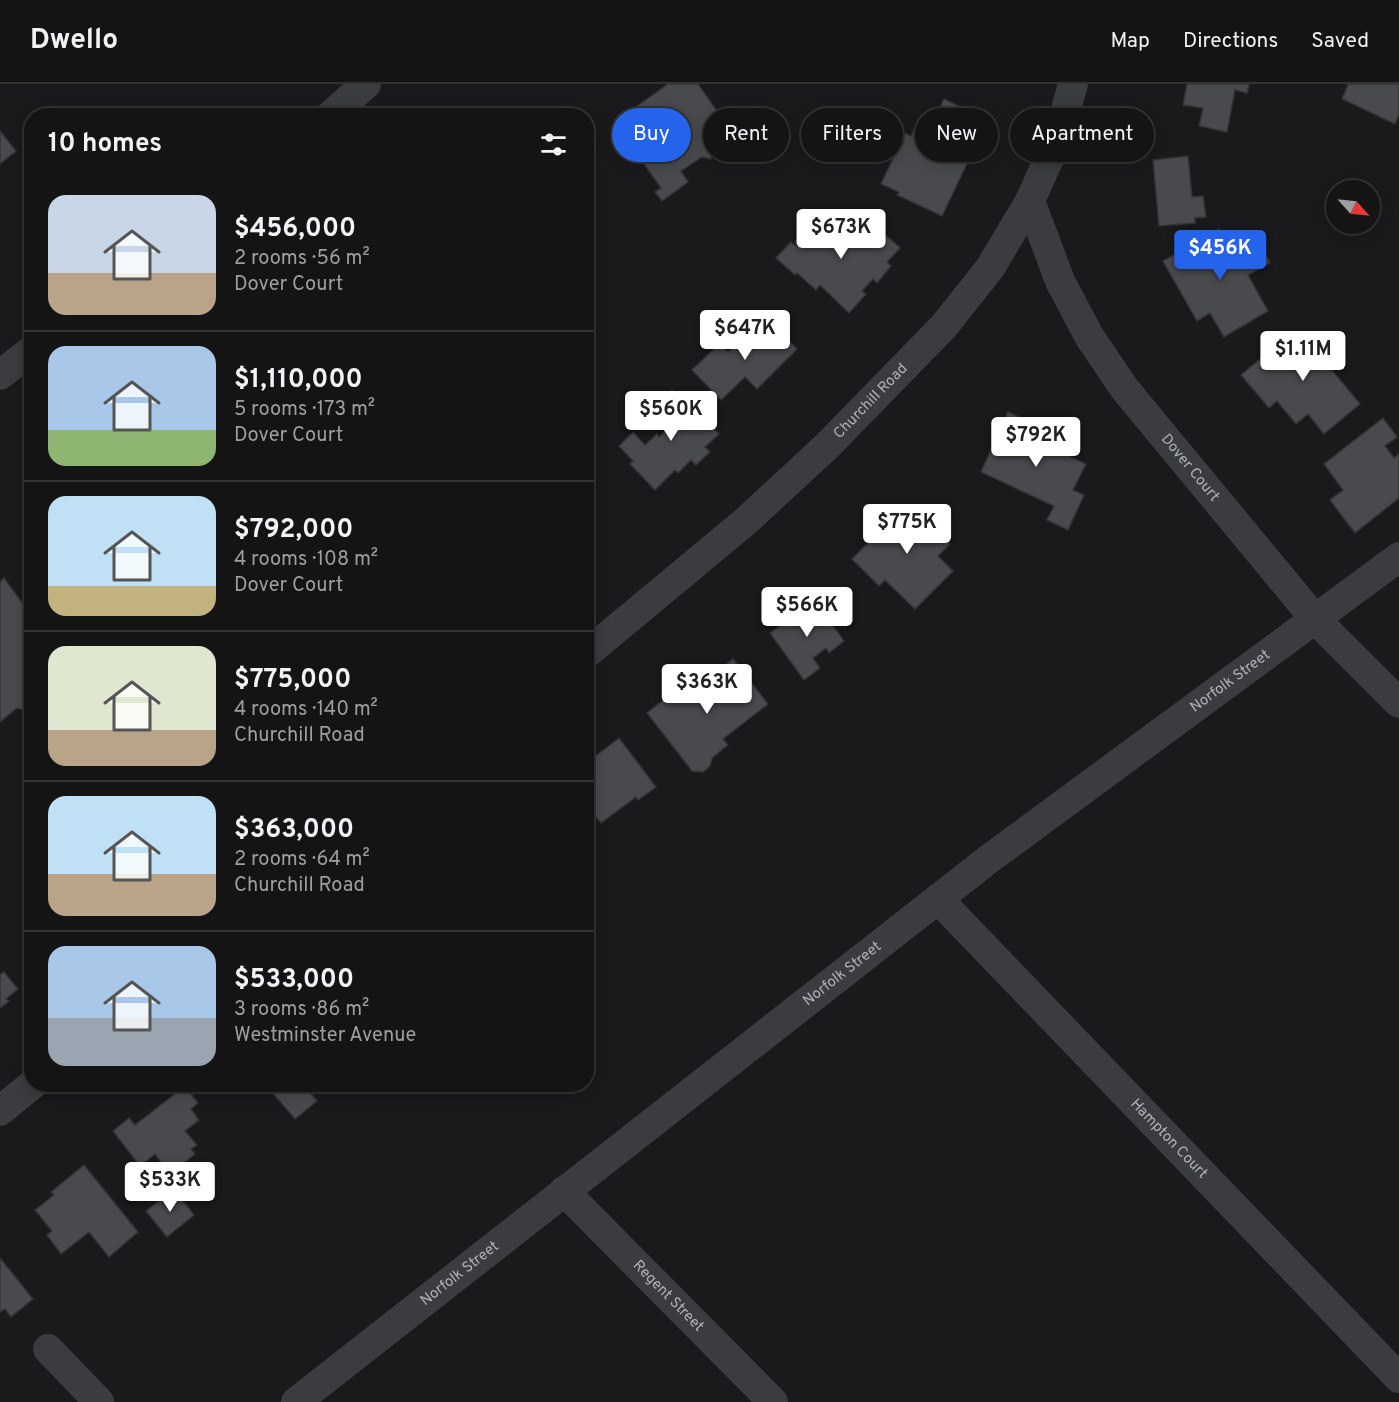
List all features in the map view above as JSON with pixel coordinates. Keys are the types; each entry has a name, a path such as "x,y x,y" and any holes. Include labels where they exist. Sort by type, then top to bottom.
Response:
{"street":[{"path":"339,108 366,84"},
{"name":"Churchill Road","path":"594,647 746,521 828,445 944,326 990,268 1030,201 1058,138 1073,84"},
{"name":"Dover Court","path":"1030,201 1060,281 1089,336 1124,388 1315,619 1399,703"},
{"path":"0,375 24,356"},
{"name":"Norfolk Street","path":"296,1402 938,899 1399,558"},
{"name":"Hampton Court","path":"938,899 1399,1378"},
{"path":"0,1110 24,1091"},
{"name":"Regent Street","path":"564,1191 773,1402"},
{"path":"48,1350 99,1402"}],"building":[{"path":"668,84 698,84 715,108 703,108 703,157 681,171 688,182 662,201 655,192 661,188 643,162 691,162 691,108 635,108"},
{"path":"1187,84 1249,84 1247,93 1235,90 1227,132 1199,126 1203,108 1183,105"},
{"path":"1347,84 1399,84 1399,114 1395,124 1342,99"},
{"path":"944,99 963,108 940,108"},
{"path":"915,127 915,162 968,162 942,216 897,195 899,192 881,184 891,162 903,162 903,137 905,133 911,136"},
{"path":"0,131 16,151 0,164"},
{"path":"1188,156 1192,197 1203,196 1206,217 1195,218 1195,223 1159,226 1154,160"},
{"path":"839,214 857,230 859,227 869,236 877,227 900,248 887,262 891,266 877,283 873,279 862,291 866,294 849,313 820,285 816,290 776,258 791,242 797,247 795,242 803,234 812,232 818,238"},
{"path":"1219,229 1233,254 1258,240 1270,263 1248,275 1268,311 1224,337 1210,313 1197,321 1163,261"},
{"path":"758,322 771,336 777,329 797,349 757,389 745,377 721,400 692,370 720,343 728,352"},
{"path":"1292,332 1307,349 1321,337 1342,361 1331,369 1360,404 1324,434 1308,414 1296,424 1277,401 1269,408 1241,375"},
{"path":"672,390 692,410 694,408 719,434 705,447 710,452 696,465 691,460 678,473 675,470 655,490 630,464 633,461 619,446 633,432 645,445 657,434 659,437 670,426 654,408"},
{"path":"1008,412 1049,431 1044,444 1086,464 1073,490 1084,495 1068,530 1047,520 1054,506 981,472"},
{"path":"1383,418 1397,437 1385,446 1394,458 1399,454 1399,498 1355,533 1330,500 1343,490 1324,464"},
{"path":"927,505 947,525 939,533 950,544 938,556 953,571 915,609 885,580 879,586 852,559 870,541 865,537 869,533 865,530 878,516 882,520 885,517 893,526 905,514 908,516 910,514 914,518"},
{"path":"4,578 24,603 24,710 17,708 0,722 0,582"},
{"path":"815,600 844,641 829,653 826,648 813,658 820,668 804,680 770,633"},
{"path":"733,659 768,704 723,739 728,745 712,758 710,766 703,772 692,771 647,713 690,679 697,688"},
{"path":"619,738 656,787 638,800 636,797 601,823 594,814 594,757"},
{"path":"4,972 18,989 6,999 9,1001 0,1008 0,975"},
{"path":"177,1092 190,1092 198,1103 191,1109 199,1120 185,1131 197,1145 191,1149 195,1154 176,1169 172,1164 166,1169 155,1154 140,1166 113,1131 129,1118 135,1125"},
{"path":"272,1092 310,1092 317,1101 295,1119"},
{"path":"84,1165 138,1232 109,1257 89,1232 61,1254 47,1235 52,1231 35,1210 54,1195 51,1192"},
{"path":"174,1189 194,1215 167,1237 146,1211"},
{"path":"0,1258 33,1299 11,1317 5,1309 0,1312"}]}
